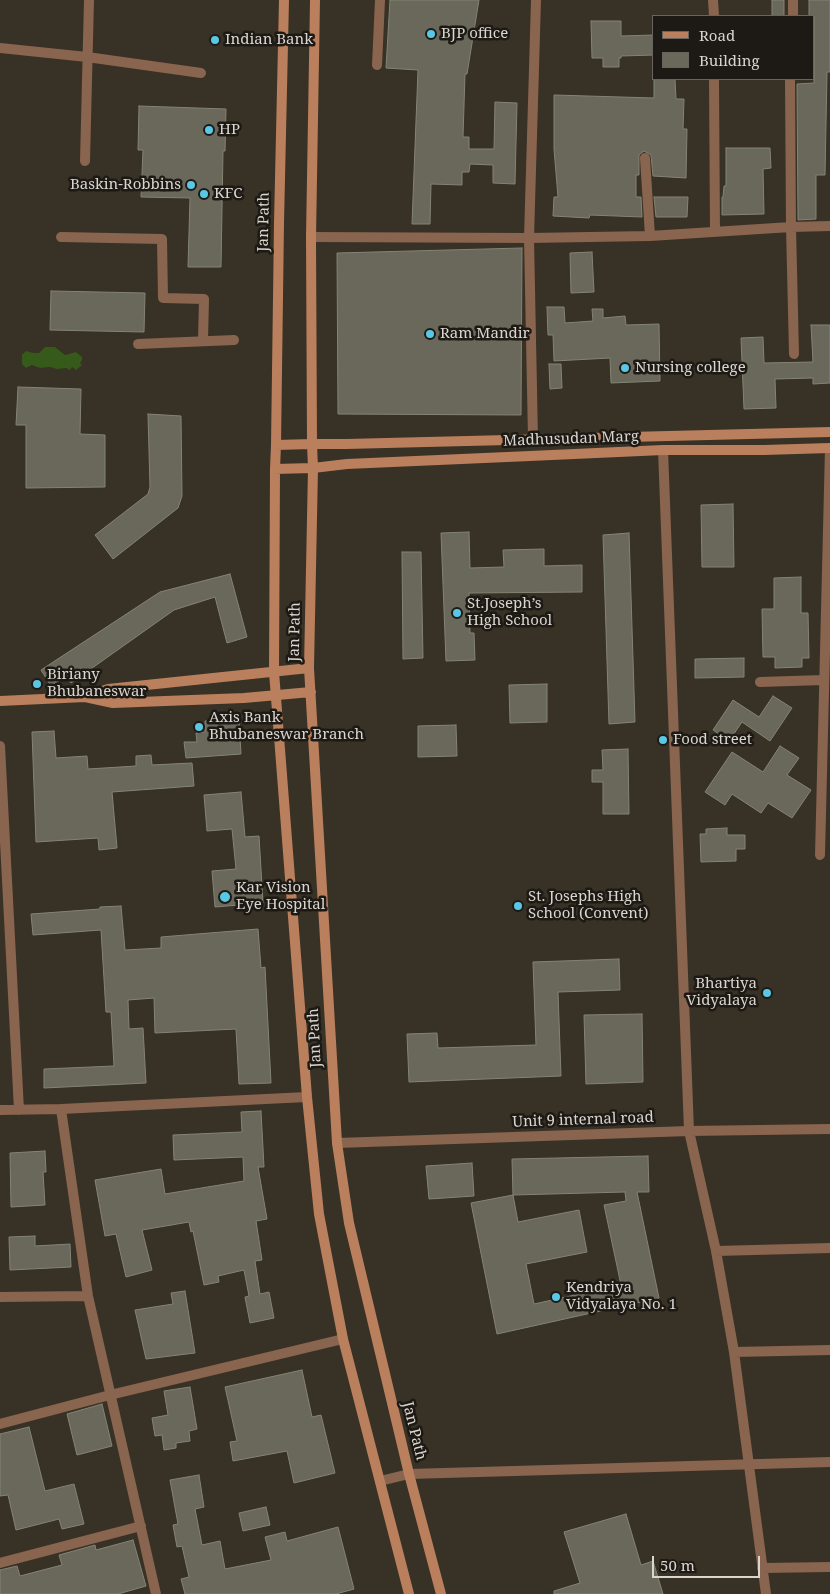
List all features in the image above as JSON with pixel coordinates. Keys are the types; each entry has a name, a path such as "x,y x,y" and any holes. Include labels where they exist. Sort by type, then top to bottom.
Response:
{"main road":[{"name":"Jan Path","path":"284,0 275,469 274,672 307,1097 319,1214 343,1339 409,1594"},
{"path":"312,444 311,237 315,0"},
{"name":"Madhusudan Marg","path":"276,445 830,432"},
{"name":"Jan Path","path":"312,444 309,668 337,1143 349,1223 409,1474 441,1594"},
{"name":"Madhusudan Marg","path":"275,469 663,450 830,448"},
{"path":"85,697 108,689 309,668"},
{"path":"0,701 85,697 113,703 244,698 311,692"}],"street":[{"path":"85,161 89,0"},
{"path":"377,65 380,0"},
{"path":"532,438 529,238 536,0"},
{"path":"713,0 714,15"},
{"path":"792,15 793,0"},
{"path":"0,48 87,57 201,73"},
{"path":"714,80 715,232"},
{"path":"790,80 794,354"},
{"path":"645,158 650,236"},
{"path":"311,237 529,238 650,236 830,226"},
{"path":"61,237 162,239 163,298 204,299 203,340"},
{"path":"138,344 234,340"},
{"path":"820,855 830,448"},
{"path":"663,450 689,1131 716,1251 734,1352 766,1594"},
{"path":"760,682 823,680"},
{"path":"0,746 19,1110"},
{"path":"0,1110 61,1109 307,1097"},
{"path":"61,1109 88,1296 156,1594"},
{"name":"Unit 9 internal road","path":"337,1143 689,1131 830,1129"},
{"path":"716,1251 830,1248"},
{"path":"0,1297 88,1296"},
{"path":"0,1424 110,1395 343,1339"},
{"path":"734,1352 830,1350"},
{"path":"380,1481 409,1474 830,1462"},
{"path":"0,1563 141,1526"},
{"path":"762,1568 830,1567"}],"shaded area":[{"path":"45,347 55,347 65,355 76,352 82,357 80,363 82,365 76,370 72,367 70,370 66,368 40,368 32,365 26,368 22,364 22,355 26,351 39,353"}],"building":[{"path":"390,0 479,0 467,74 465,74 463,137 469,137 469,149 494,149 495,102 517,103 515,184 493,183 493,165 470,164 469,172 462,172 462,185 431,184 430,224 412,224 418,70 386,68"},
{"path":"772,0 784,0 784,15 772,15"},
{"path":"809,0 830,0 830,72 827,72 825,175 816,175 816,219 798,220 797,84 814,83 815,80 815,15 809,15"},
{"path":"591,21 621,21 621,36 652,35 652,55 621,56 619,58 619,67 603,67 603,58 592,58"},
{"path":"654,80 675,80 676,99 684,99 683,129 687,129 686,178 653,176 651,155 644,151 639,155 639,175 636,175 636,197 641,197 642,217 590,215 589,218 553,216 554,197 558,197 554,149 554,95 654,98"},
{"path":"139,106 226,109 225,151 223,151 221,267 188,267 190,198 141,197 143,150 138,150"},
{"path":"726,148 770,148 771,168 763,169 764,214 722,215 722,197 724,186 726,186"},
{"path":"654,197 688,197 687,217 656,217"},
{"name":"Ram Mandir","path":"522,248 521,415 338,414 337,253"},
{"path":"592,252 594,292 571,293 570,253"},
{"path":"51,291 145,293 144,332 50,330"},
{"path":"547,307 564,307 565,323 593,321 592,309 603,309 603,318 625,316 626,325 659,324 660,381 611,383 610,358 554,361 553,335 548,335"},
{"path":"811,325 830,325 830,383 813,384 813,378 775,379 776,408 744,409 741,338 763,337 764,363 813,362"},
{"path":"549,364 561,364 562,388 550,389"},
{"path":"18,387 81,389 80,434 105,435 105,487 26,488 26,425 16,425"},
{"path":"148,414 181,416 182,496 178,508 113,559 95,535 148,494 150,487"},
{"path":"733,504 734,567 702,567 701,505"},
{"name":"St.Joseph’s High School","path":"469,532 470,568 504,567 503,550 544,549 544,566 582,565 582,592 469,593 470,633 474,633 475,660 446,661 441,533"},
{"path":"629,533 635,722 609,724 603,535"},
{"path":"402,552 421,552 423,658 403,659"},
{"path":"230,574 247,637 227,643 215,597 174,610 71,683 66,676 51,686 41,670 160,592"},
{"path":"801,577 801,613 808,613 809,658 802,658 802,667 775,668 775,657 763,657 762,609 774,609 774,578"},
{"path":"744,658 744,677 695,678 695,659"},
{"path":"547,684 547,722 510,723 509,685"},
{"path":"773,696 792,708 770,741 742,722 729,741 713,730 733,700 759,717"},
{"path":"239,719 241,754 186,758 184,742 197,742 196,733 205,732 205,721"},
{"path":"456,725 457,756 418,757 418,726"},
{"path":"54,731 56,758 87,756 88,769 136,766 136,756 151,755 152,765 192,763 194,786 112,792 117,848 99,850 98,838 36,842 32,732"},
{"path":"780,746 799,758 787,775 811,790 792,818 768,803 761,813 732,794 725,805 705,792 732,752 763,772"},
{"path":"628,749 629,814 603,814 603,782 592,782 592,770 603,770 602,750"},
{"path":"241,792 245,837 259,836 263,903 215,907 212,871 236,869 232,829 207,831 204,795"},
{"path":"727,828 727,835 745,835 745,849 736,849 736,861 701,862 700,834 706,834 706,829"},
{"path":"121,906 125,950 161,948 161,937 258,929 261,968 265,967 271,1083 239,1084 236,1029 155,1033 154,998 128,1000 129,1029 143,1028 146,1083 44,1088 44,1069 114,1066 111,1012 106,1012 101,930 33,935 31,914"},
{"path":"619,959 620,990 558,992 561,1076 409,1082 407,1034 437,1033 438,1048 536,1045 533,962"},
{"path":"642,1014 643,1082 586,1084 584,1015"},
{"path":"261,1111 264,1167 258,1167 267,1219 256,1221 262,1260 255,1261 260,1294 269,1292 274,1318 250,1323 245,1297 249,1296 244,1270 218,1276 219,1282 204,1285 193,1231 191,1232 189,1222 142,1230 152,1270 126,1277 116,1234 105,1236 95,1180 161,1169 165,1194 244,1181 243,1157 174,1160 173,1135 242,1132 241,1112"},
{"path":"45,1151 46,1172 43,1172 45,1205 11,1207 10,1153"},
{"path":"648,1156 649,1192 637,1192 659,1298 497,1334 471,1203 513,1195 512,1159","holes":["625,1192 626,1201 604,1205 621,1285 534,1304 526,1264 587,1252 579,1210 518,1222 513,1195"]},
{"path":"472,1163 474,1196 429,1199 426,1166"},
{"path":"35,1236 35,1246 70,1244 71,1267 10,1270 9,1237"},
{"path":"185,1291 195,1353 146,1359 135,1310 173,1304 171,1293"},
{"path":"302,1370 312,1417 321,1415 335,1473 294,1483 287,1451 233,1461 230,1442 237,1441 225,1387"},
{"path":"190,1387 197,1429 189,1431 190,1441 176,1443 176,1448 164,1450 162,1435 155,1436 152,1418 168,1415 164,1391"},
{"path":"102,1404 112,1446 77,1455 67,1414"},
{"path":"29,1427 45,1491 74,1484 84,1524 62,1529 59,1519 16,1530 8,1495 0,1496 0,1434"},
{"path":"199,1475 204,1507 195,1509 202,1545 220,1541 225,1569 271,1560 265,1537 285,1532 287,1541 338,1527 354,1589 336,1594 185,1594 181,1579 189,1577 182,1546 177,1547 173,1525 178,1524 170,1480"},
{"path":"266,1507 270,1525 243,1531 239,1513"},
{"path":"626,1514 641,1565 653,1561 663,1594 554,1594 554,1591 580,1583 564,1532"},
{"path":"133,1540 146,1586 118,1594 0,1594 0,1570 17,1566 20,1576 62,1565 59,1555 95,1545 96,1550"}],"place":[{"name":"BJP office","path":"431,34"},
{"name":"Indian Bank","path":"215,40"},
{"name":"HP","path":"209,130"},
{"name":"Baskin-Robbins","path":"191,185"},
{"name":"KFC","path":"204,194"},
{"name":"Ram Mandir","path":"430,334"},
{"name":"Nursing college","path":"625,368"},
{"name":"St.Joseph’s High School","path":"457,613"},
{"name":"Biriany Bhubaneswar","path":"37,684"},
{"name":"Axis Bank Bhubaneswar Branch","path":"199,727"},
{"name":"Food street","path":"663,740"},
{"name":"Kar Vision Eye Hospital","path":"225,897"},
{"name":"St. Josephs High School (Convent)","path":"518,906"},
{"name":"Bhartiya Vidyalaya","path":"767,993"},
{"name":"Kendriya Vidyalaya No. 1","path":"556,1297"}]}
